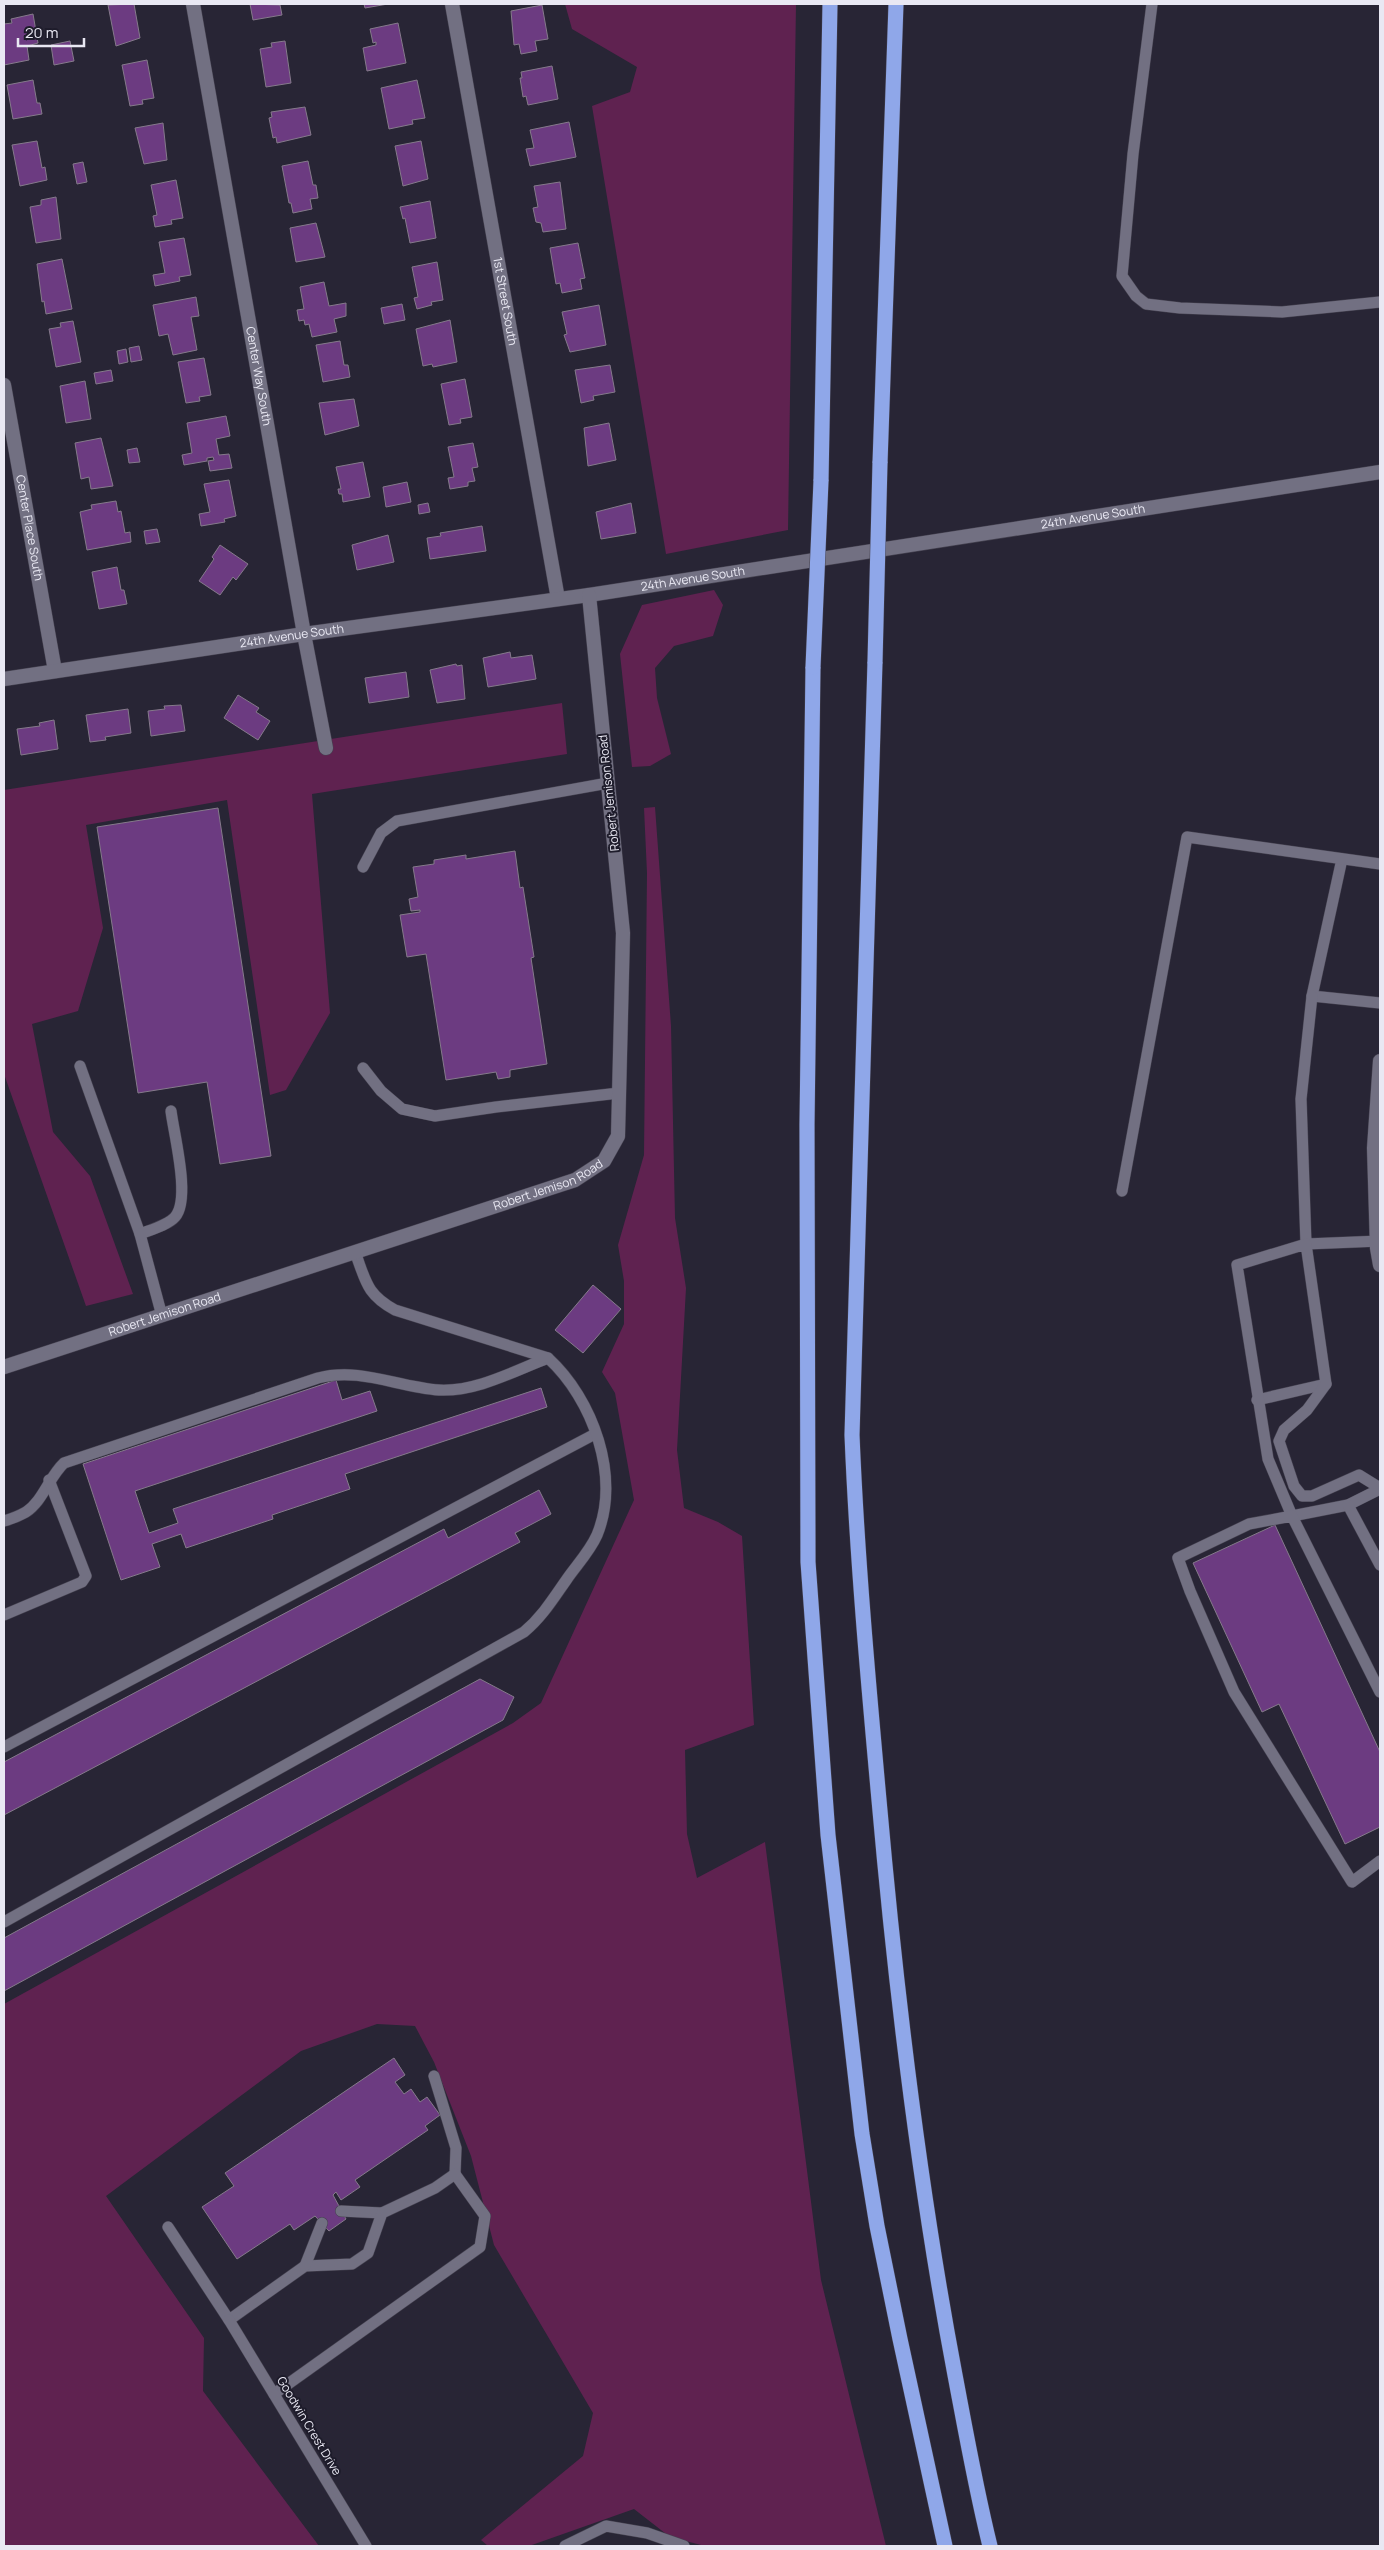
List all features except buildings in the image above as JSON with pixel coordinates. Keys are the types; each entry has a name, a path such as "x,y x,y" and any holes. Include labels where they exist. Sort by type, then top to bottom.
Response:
{"highway":[{"path":"830,4 822,481 813,667 807,1125 808,1562 828,1835 862,2134 877,2226 900,2339 946,2546"},
{"path":"896,4 880,463 852,1435 856,1529 892,1948 914,2125 941,2304 979,2500 990,2546"}],"street":[{"name":"Center Way South","path":"193,4 304,634 326,748"},
{"name":"1st Street South","path":"452,4 558,599"},
{"name":"Center Place South","path":"4,385 55,671"},
{"name":"24th Avenue South","path":"4,679 304,634 589,595 1380,472"},
{"name":"Robert Jemison Road","path":"4,1367 575,1180 604,1160 618,1136 623,933 589,595"},
{"path":"1380,1061 1374,1148 1380,1265"}],"lane":[{"path":"1152,4 1133,154 1122,276 1128,288 1146,304 1180,308 1282,312 1380,302"},
{"path":"362,867 381,834 397,821 608,783"},
{"path":"1122,1191 1187,837 1380,864"},
{"path":"1342,859 1312,996 1301,1099 1306,1244 1326,1384 1307,1410 1284,1430 1279,1441 1294,1486 1302,1496 1312,1496 1359,1475 1380,1488"},
{"path":"1312,996 1380,1003"},
{"path":"80,1066 140,1234 162,1316"},
{"path":"363,1068 381,1092 402,1109 435,1116 619,1093"},
{"path":"140,1234 174,1219 182,1205 181,1178 171,1111"},
{"path":"1378,1241 1306,1244 1238,1266 1257,1400 1268,1459 1292,1516 1380,1692"},
{"path":"4,1922 524,1632 539,1620 596,1536 604,1508 605,1472 596,1434 585,1406 565,1373 548,1358 395,1310 378,1301 369,1290 355,1252"},
{"path":"4,1521 25,1513 36,1503 49,1480 64,1463 326,1376 351,1373 438,1390 465,1390 548,1358"},
{"path":"1257,1400 1326,1384"},
{"path":"4,1747 596,1434"},
{"path":"4,1614 82,1582 86,1576 49,1480"},
{"path":"1380,1488 1348,1505 1249,1524 1178,1558 1190,1591 1234,1692 1352,1882 1380,1861"},
{"path":"1348,1505 1380,1565"},
{"path":"274,2394 480,2247 485,2216 455,2174 456,2148 434,2076"},
{"path":"341,2211 382,2213 435,2188 455,2174"},
{"path":"305,2266 352,2264 368,2253 382,2213"},
{"path":"229,2320 305,2266 322,2224"},
{"name":"Goodwin Crest Drive","path":"168,2227 229,2320 366,2546"},
{"path":"565,2546 606,2526 646,2533 676,2545"}],"shaded area":[{"path":"565,4 796,4 788,530 666,554 592,106 630,92 637,67 572,29"},
{"path":"714,590 723,605 713,636 674,646 655,668 657,698 671,754 650,766 632,767 620,654 642,605"},
{"path":"562,703 567,754 312,794 330,1013 286,1090 270,1095 227,800 86,825 103,928 78,1011 32,1024 53,1132 90,1176 133,1294 86,1306 4,1074 4,790"},
{"path":"655,807 671,1026 675,1218 686,1288 677,1450 684,1508 718,1522 742,1536 754,1725 685,1750 687,1834 697,1878 765,1842 821,2280 886,2546 705,2546 670,2537 634,2509 529,2546 488,2546 481,2540 583,2456 593,2413 494,2245 471,2156 434,2062 415,2026 377,2024 301,2051 106,2196 204,2338 203,2391 319,2546 4,2546 4,2004 513,1723 541,1703 634,1500 615,1393 602,1372 624,1324 624,1281 618,1245 644,1155 647,873 644,808"}]}
